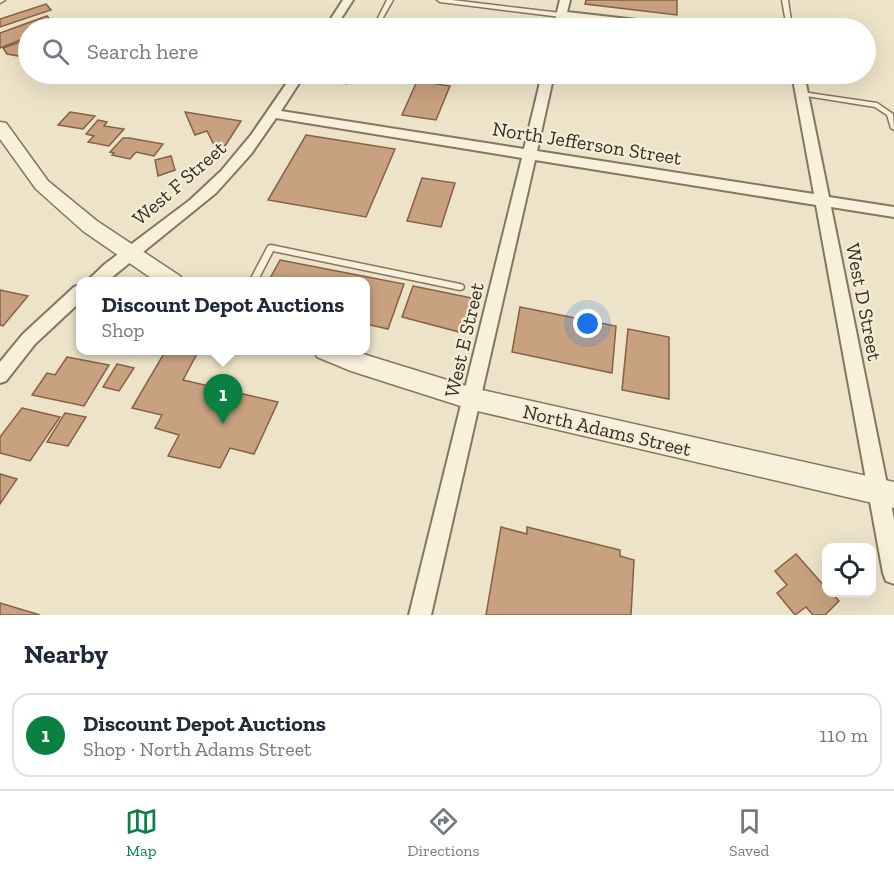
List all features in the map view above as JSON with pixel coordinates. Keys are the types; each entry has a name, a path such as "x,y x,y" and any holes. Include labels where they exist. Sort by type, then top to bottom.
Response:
{"street":[{"path":"336,18 348,0"},
{"path":"560,18 565,0"},
{"path":"561,15 589,18"},
{"name":"West F Street","path":"100,277 186,211 225,176 250,148 292,84"},
{"name":"West E Street","path":"420,615 546,84"},
{"name":"West D Street","path":"800,84 886,493 894,573"},
{"name":"North Jefferson Street","path":"273,114 894,212"},
{"path":"0,127 42,185 90,226 165,277"},
{"path":"0,375 28,339 76,296"},
{"name":"North Adams Street","path":"335,355 473,399 886,493"}],"lane":[{"path":"380,18 390,0"},
{"path":"440,0 561,15"},
{"path":"784,0 788,18"},
{"path":"802,94 877,105 890,114 894,128"},
{"path":"256,277 271,248 460,287"}],"building":[{"path":"586,0 677,0 677,15 585,4"},
{"path":"46,4 51,10 27,18 18,18 18,21 0,27 0,19"},
{"path":"18,26 18,41 0,48 0,33"},
{"path":"18,43 18,56 7,54 3,48"},
{"path":"416,84 450,86 436,120 402,115"},
{"path":"70,112 95,116 83,129 58,125"},
{"path":"185,112 241,121 225,146 222,145 217,151 207,131 195,135"},
{"path":"98,120 107,122 104,126 124,129 109,146 88,142 94,136 86,134"},
{"path":"306,135 395,149 366,217 268,200"},
{"path":"123,138 163,144 154,156 136,152 130,159 112,155 114,153 110,152"},
{"path":"171,156 175,170 158,176 155,160"},
{"path":"422,178 455,183 441,227 407,221"},
{"path":"280,260 368,277 271,277"},
{"path":"370,277 404,284 388,329 370,325"},
{"path":"413,286 472,298 463,333 402,317"},
{"path":"0,290 28,296 3,326 0,325"},
{"path":"520,307 616,326 612,373 512,352"},
{"path":"628,329 669,337 669,399 622,390"},
{"path":"163,355 196,355 183,380 278,402 254,454 230,448 220,468 168,456 179,435 155,428 162,415 132,408"},
{"path":"67,357 109,365 84,406 32,395 47,373 55,375"},
{"path":"117,364 134,368 119,391 103,387"},
{"path":"22,408 60,417 30,461 0,453 0,437"},
{"path":"65,413 86,417 68,446 47,442"},
{"path":"0,474 17,479 0,504"},
{"path":"501,527 527,534 527,527 620,550 620,556 634,560 631,615 486,615"},
{"path":"796,554 822,583 822,597 835,597 839,601 825,615 813,615 806,607 795,615 777,593 787,585 775,571"},
{"path":"0,603 40,615 0,615"}],"place":[{"name":"Discount Depot Auctions","path":"223,424"}]}
